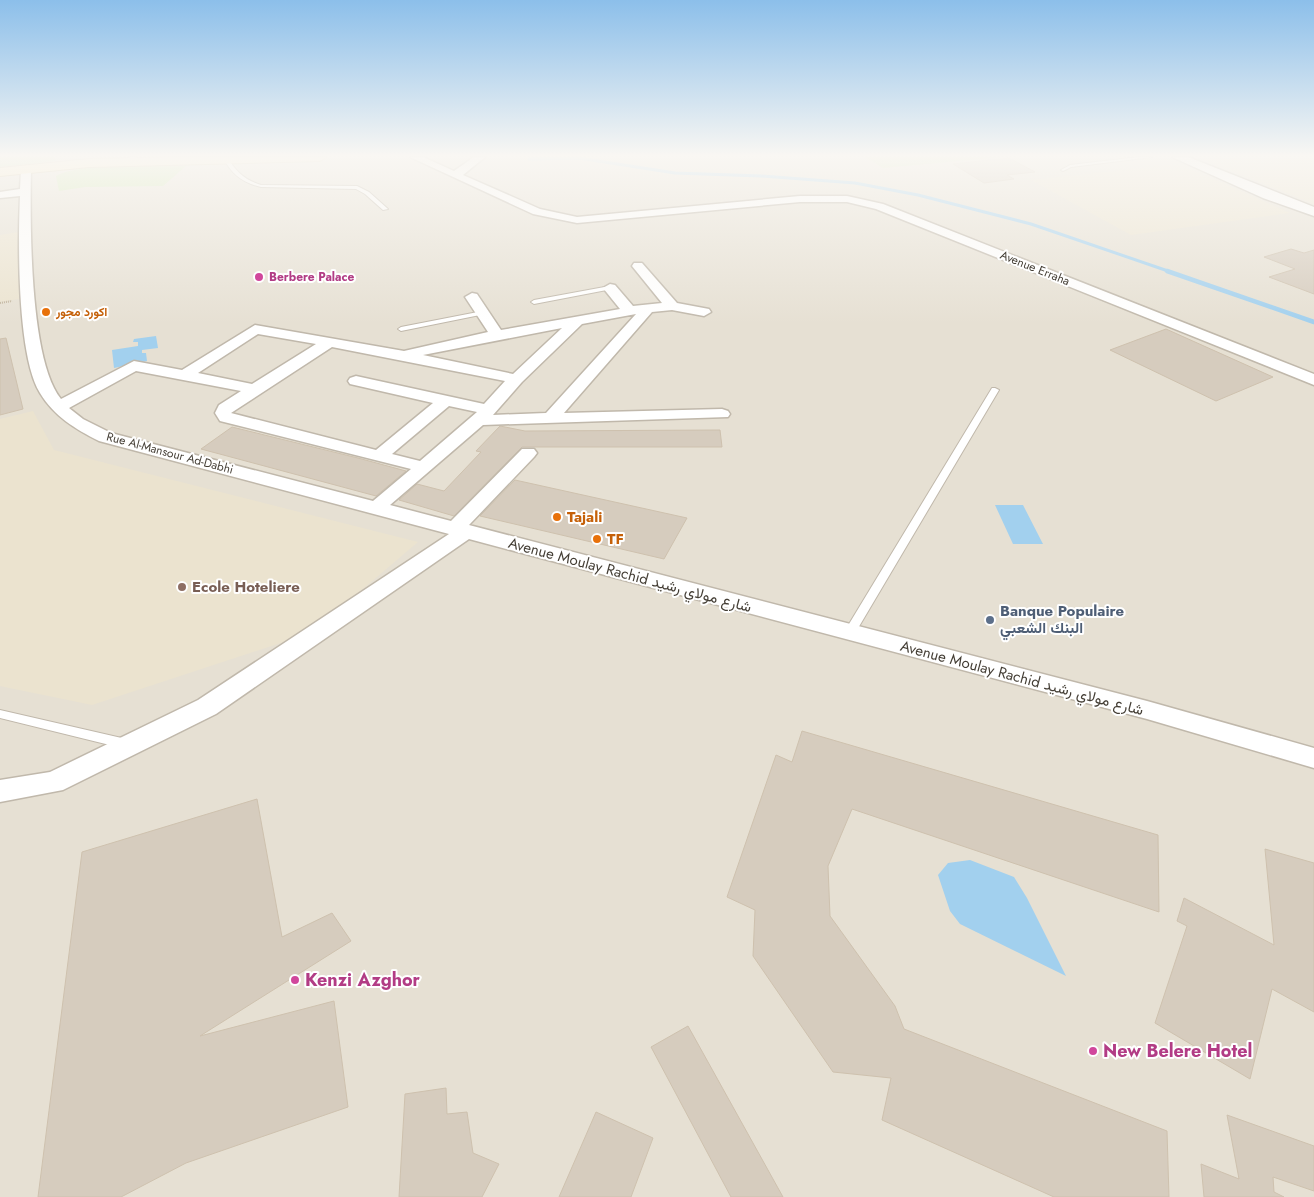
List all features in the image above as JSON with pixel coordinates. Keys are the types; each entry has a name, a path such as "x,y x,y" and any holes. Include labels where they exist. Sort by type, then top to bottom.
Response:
{"street":[{"name":"Rue Al-Mansour Ad-Dabhi","path":"23,213 35,354 42,384 58,407 79,425 105,437 461,529"},
{"name":"Avenue Erraha","path":"541,213 577,220 603,220 670,213"},
{"name":"Avenue Erraha","path":"896,213 1314,380"},
{"path":"638,266 672,306"},
{"path":"610,288 630,312"},
{"path":"472,297 497,335"},
{"path":"403,355 579,319 648,309 672,306 704,312"},
{"path":"551,418 648,309"},
{"path":"377,507 484,415 516,379 579,319"},
{"path":"185,375 255,329 403,355 516,379"},
{"path":"328,342 225,408 223,413 226,417 424,467"},
{"path":"58,407 134,366 255,389"},
{"path":"356,381 445,400 484,415 551,418 722,414"},
{"path":"379,456 445,400"},
{"path":"0,791 54,782 207,707 461,529 528,453"},
{"name":"Avenue Moulay Rachid شارع مولاي رشيد","path":"461,529 1137,708 1314,758"}],"lane":[{"path":"534,302 610,288"},
{"path":"401,329 483,314"},
{"path":"850,632 995,390"},
{"path":"0,714 130,745"}],"shaded area":[{"path":"0,213 1314,213 1314,1197 0,1197"},
{"path":"1091,213 1290,213 1131,235"},
{"path":"19,232 19,299 0,302 0,235"},
{"name":"Ecole Hoteliere","path":"33,411 54,450 418,542 311,633 92,705 0,686 0,419"}],"water":[{"path":"156,336 158,348 142,350 142,353 146,353 147,361 114,368 112,350 138,346 138,342 133,342 134,339"},
{"path":"995,505 1023,505 1043,544 1013,544"},
{"path":"970,860 1014,877 1027,898 1066,976 960,924 950,911 938,875 948,863"}],"building":[{"path":"1291,249 1304,253 1314,250 1314,294 1269,277 1295,269 1264,257"},
{"path":"1166,329 1273,377 1216,401 1110,350"},
{"path":"6,338 23,409 0,415 0,339"},
{"path":"500,426 525,431 720,430 722,447 522,447 454,516 399,500 417,484 444,491 481,452 476,451"},
{"path":"232,427 406,471 376,496 201,449"},
{"path":"515,480 687,518 664,559 480,516"},
{"path":"802,731 1158,835 1159,912 852,809 828,866 830,916 895,1006 904,1029 1167,1131 1169,1197 1054,1197 882,1120 891,1078 833,1072 753,956 755,910 727,897 776,755 792,762"},
{"path":"257,799 282,937 332,913 351,941 200,1036 334,1001 348,1107 186,1163 121,1197 38,1197 82,852"},
{"path":"1265,849 1314,863 1314,1012 1272,989 1250,1079 1155,1023 1187,926 1177,921 1184,898 1274,945"},
{"path":"688,1026 783,1197 731,1197 651,1047"},
{"path":"446,1088 447,1114 467,1112 473,1153 499,1164 482,1197 399,1197 405,1094"},
{"path":"596,1112 653,1138 631,1197 559,1197"},
{"path":"1227,1115 1314,1146 1314,1191 1273,1177 1274,1192 1284,1197 1204,1197 1201,1164 1239,1179"}],"waterway":[{"path":"988,213 1031,224 1171,272"},
{"path":"1167,271 1314,322"}],"place":[{"name":"Berbere Palace","path":"259,277"},
{"name":"اكورد مجور","path":"46,312"},
{"name":"Tajali","path":"557,517"},
{"name":"TF","path":"597,539"},
{"name":"Ecole Hoteliere","path":"182,587"},
{"name":"Banque Populaire البنك الشعبي","path":"990,620"},
{"name":"Kenzi Azghor","path":"295,980"},
{"name":"New Belere Hotel","path":"1093,1051"}]}
